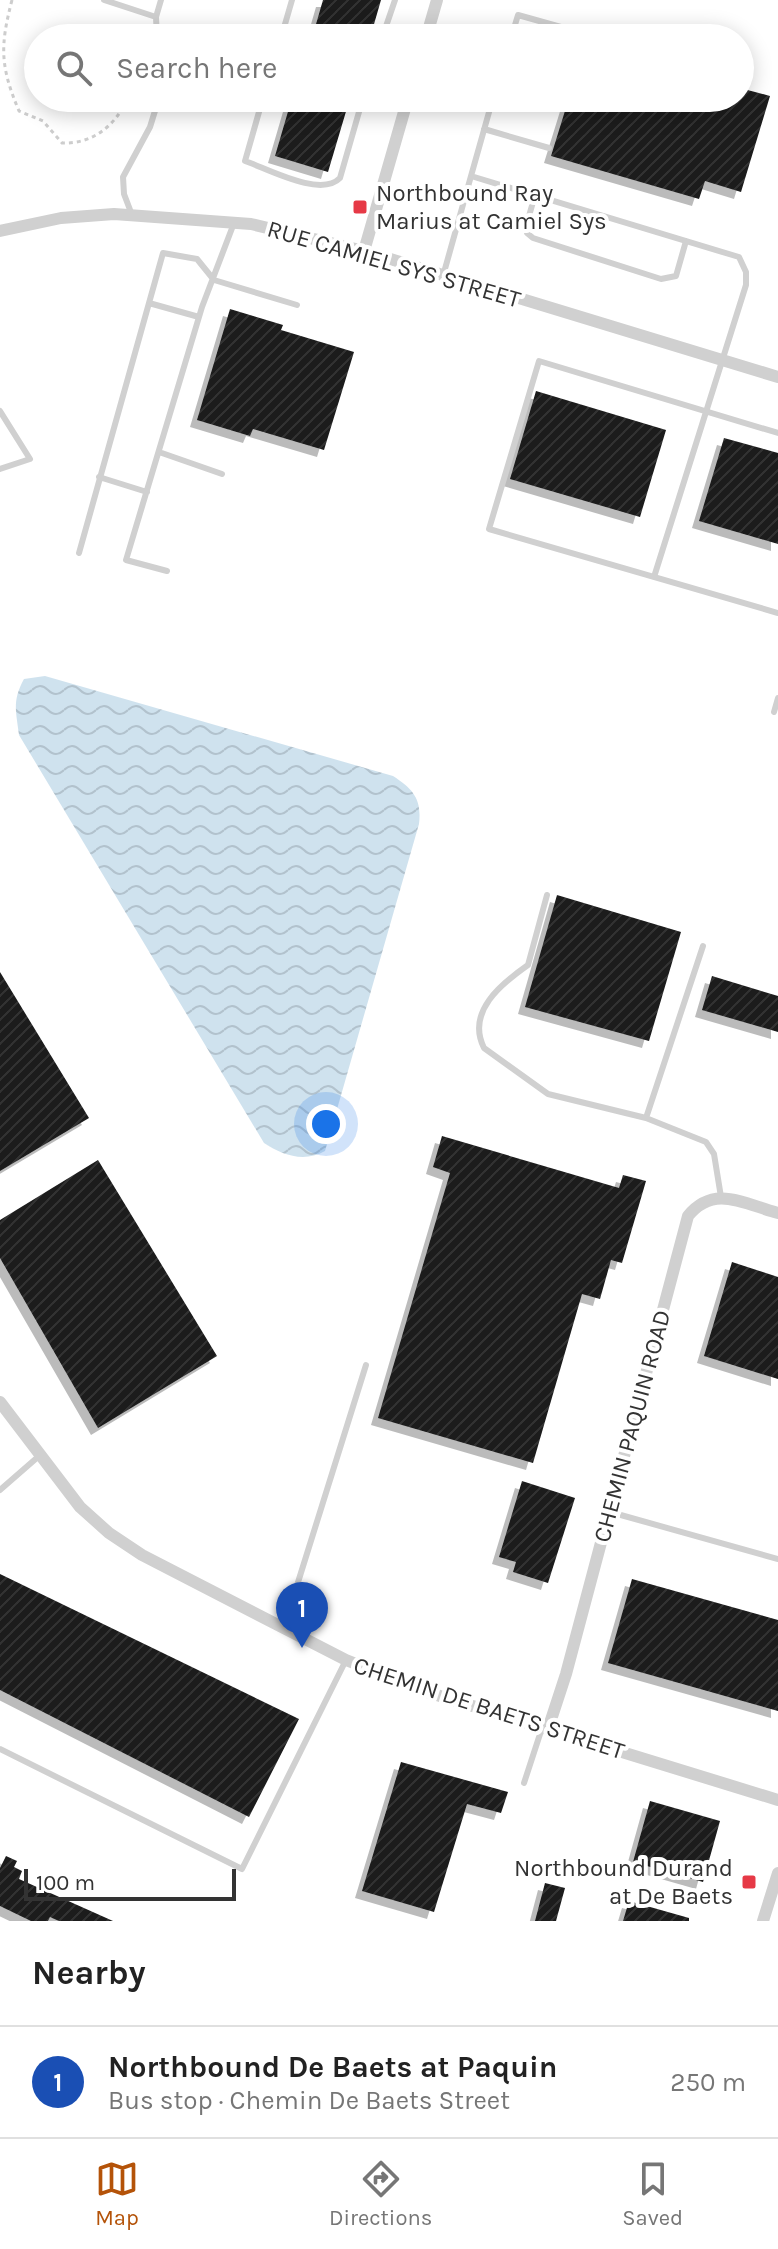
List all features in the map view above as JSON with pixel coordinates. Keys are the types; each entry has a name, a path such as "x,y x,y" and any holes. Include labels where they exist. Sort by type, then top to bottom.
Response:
{"street":[{"path":"430,24 437,0"},
{"path":"364,251 404,112"},
{"name":"RUE CAMIEL SYS STREET","path":"0,231 61,218 132,215 251,224 364,251 778,377"},
{"path":"721,1197 778,1213"},
{"name":"CHEMIN PAQUIN ROAD","path":"545,1728 566,1674 688,1216 708,1199 721,1197"},
{"name":"CHEMIN DE BAETS STREET","path":"0,1402 80,1507 109,1533 142,1555 346,1660 427,1692 778,1800"},
{"path":"763,1921 778,1873"}],"lane":[{"path":"104,0 156,17"},
{"path":"156,24 161,0"},
{"path":"285,24 292,0"},
{"path":"387,24 395,0"},
{"path":"515,24 518,15 550,24"},
{"path":"132,215 124,194 123,177 155,112"},
{"path":"259,112 245,161 312,186 326,186 340,178 359,112"},
{"path":"443,276 489,112"},
{"path":"484,129 549,148"},
{"path":"471,176 739,257 746,272 746,285 654,577"},
{"path":"535,195 527,223 527,233 533,238 661,279 676,276 686,241"},
{"path":"167,571 126,560 199,317 234,223"},
{"path":"79,553 163,253 197,259 214,280 297,305"},
{"path":"149,303 199,317"},
{"path":"778,433 539,361 489,529 778,613"},
{"path":"0,411 30,459 0,469"},
{"path":"159,452 222,474"},
{"path":"99,477 147,492"},
{"path":"774,712 778,698"},
{"path":"547,895 528,965 502,983 483,1010 479,1039 484,1048 548,1094 646,1118 706,1142 712,1148 721,1197"},
{"path":"646,1118 703,946"},
{"path":"284,1627 366,1365"},
{"path":"0,1490 39,1456"},
{"path":"610,1512 778,1559"},
{"path":"0,1749 242,1869 346,1660"},
{"path":"524,1783 545,1728"}],"path":[{"path":"12,0 2,38 2,53 4,71 19,111 43,121 62,143 77,144 95,137 121,112"}],"water":[{"path":"45,676 393,776 415,796 419,824 325,1151 317,1155 293,1156 264,1143 19,735 16,706 20,687 24,679"}],"building":[{"path":"323,0 381,0 374,24 316,24"},
{"path":"754,92 770,96 741,192 705,181 699,199 551,156 565,112 754,112"},
{"path":"288,112 346,112 328,172 275,156"},
{"path":"230,309 283,325 281,330 354,352 324,450 253,429 250,436 197,420"},
{"path":"536,391 666,430 640,517 510,479"},
{"path":"724,438 778,453 778,544 699,521"},
{"path":"557,895 681,932 649,1041 525,1007"},
{"path":"0,972 89,1118 0,1171"},
{"path":"712,976 778,996 778,1032 702,1010"},
{"path":"442,1136 619,1188 623,1175 646,1181 622,1263 611,1260 600,1299 582,1294 533,1463 378,1418 450,1173 433,1167"},
{"path":"98,1160 217,1356 98,1428 0,1258 0,1220"},
{"path":"732,1262 778,1277 778,1379 704,1356"},
{"path":"522,1481 575,1498 548,1583 513,1572 516,1562 499,1557"},
{"path":"0,1574 299,1719 249,1817 0,1690"},
{"path":"632,1579 778,1620 778,1711 608,1663"},
{"path":"401,1762 508,1792 501,1813 467,1804 434,1912 362,1891"},
{"path":"650,1801 720,1821 703,1882 633,1862"},
{"path":"6,1856 17,1861 14,1867 22,1871 19,1879 113,1921 59,1921 50,1917 48,1921 31,1921 0,1906 0,1868"},
{"path":"545,1883 565,1888 556,1921 535,1921"},
{"path":"629,1901 689,1918 689,1921 623,1921"}],"place":[{"name":"Northbound Ray Marius at Camiel Sys","path":"360,207"},
{"name":"Northbound De Baets at Paquin","path":"302,1648"},
{"name":"Northbound Durand at De Baets","path":"749,1882"}]}
